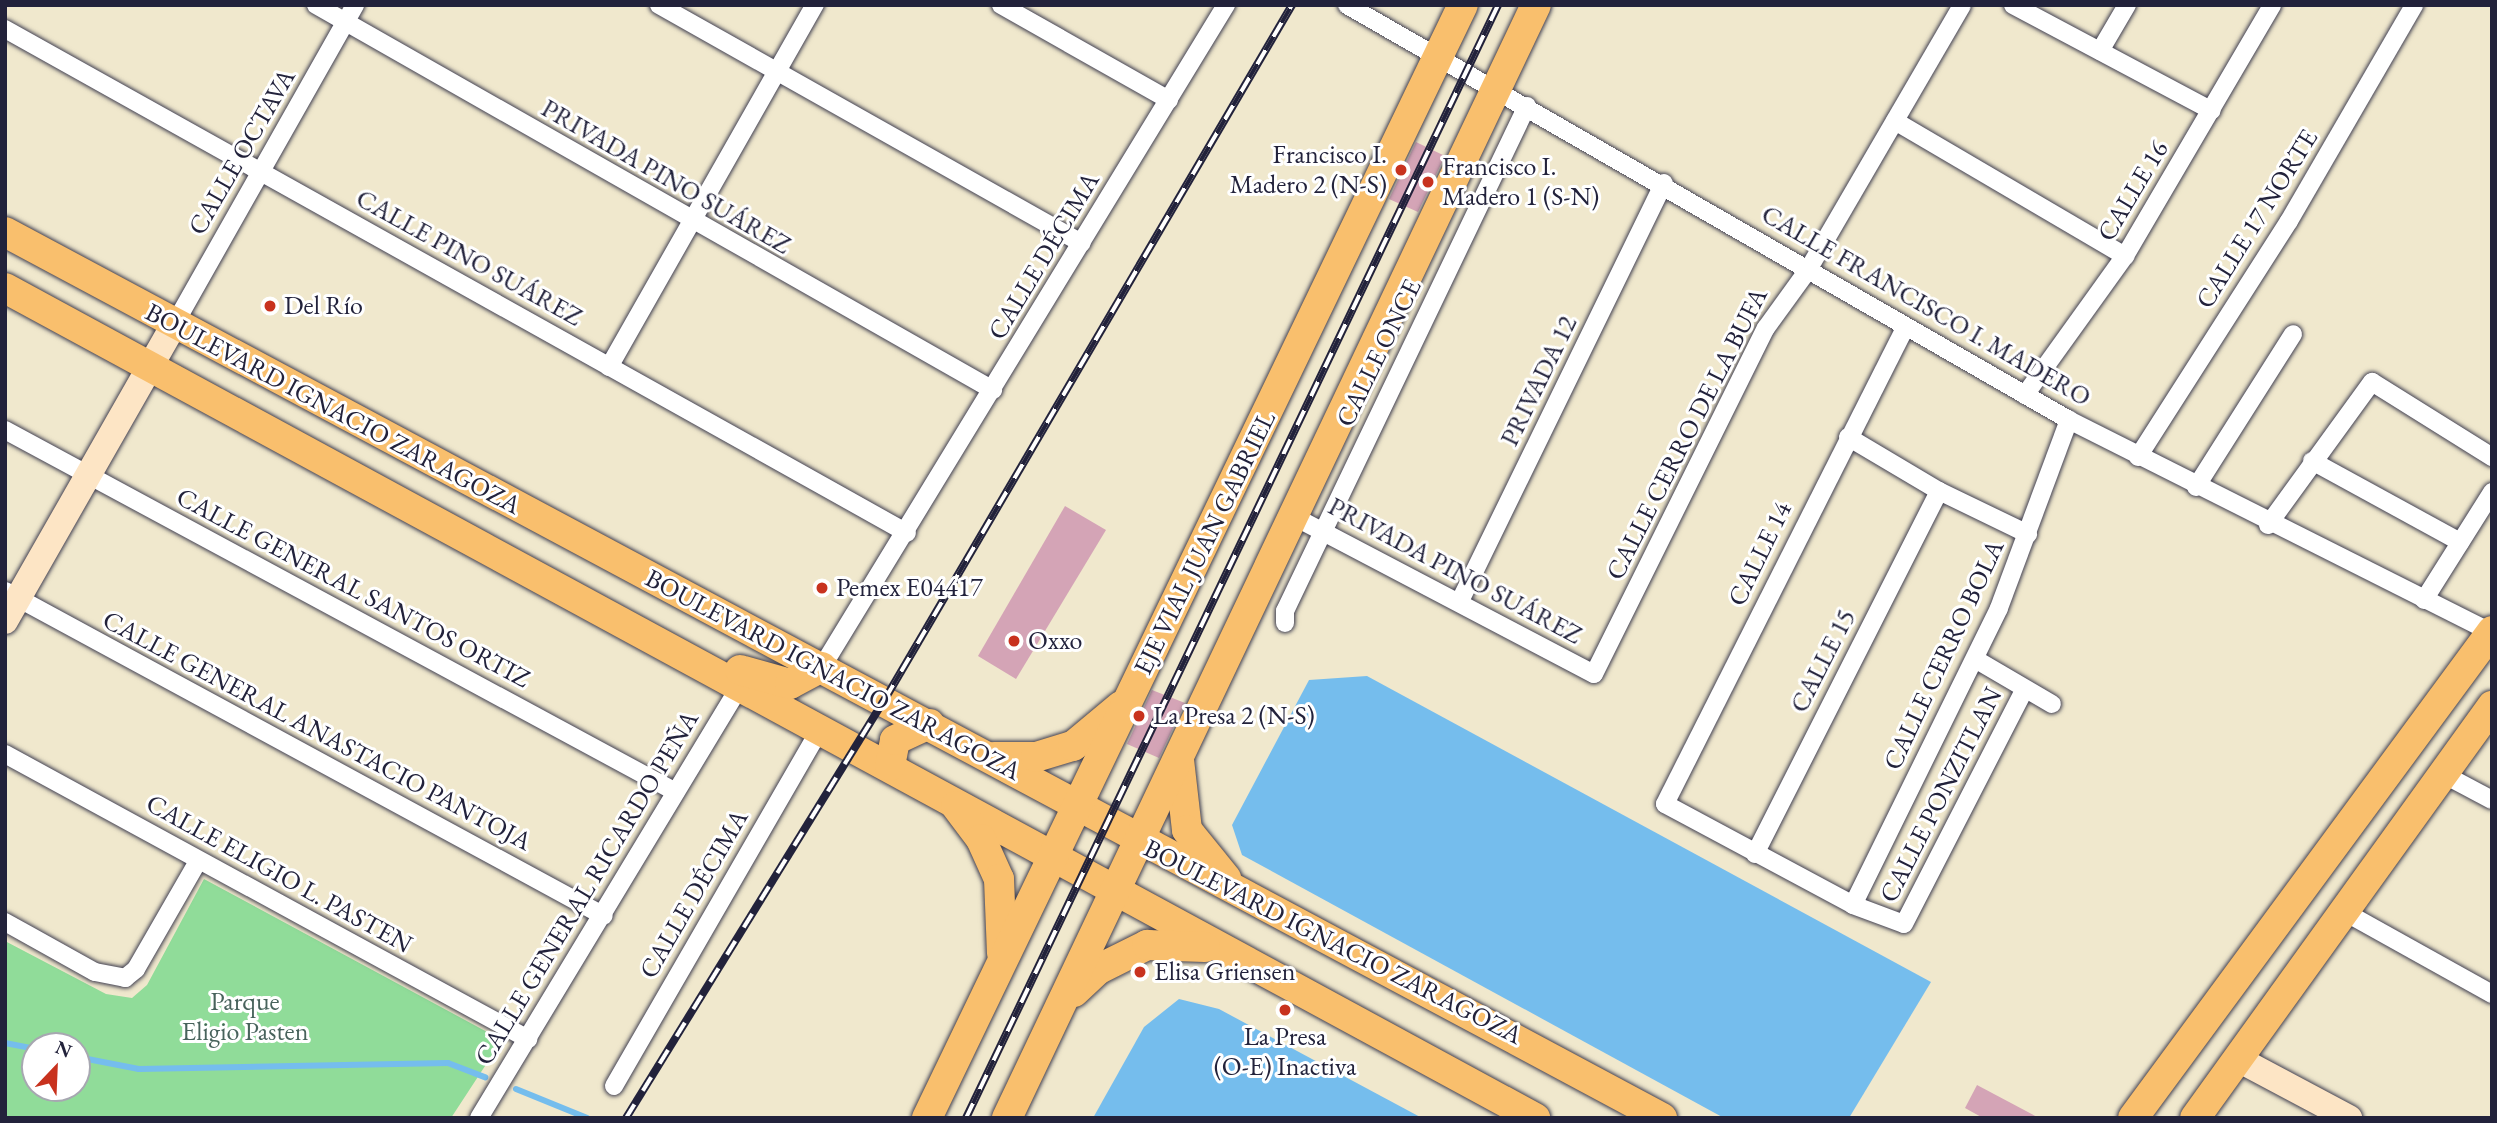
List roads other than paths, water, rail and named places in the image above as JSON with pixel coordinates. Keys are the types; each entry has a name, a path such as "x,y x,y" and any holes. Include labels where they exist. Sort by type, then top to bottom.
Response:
{"main road":[{"name":"EJE VIAL JUAN GABRIEL","path":"926,1118 1056,855 1463,5"},
{"path":"1007,1118 1066,999 1291,515 1536,5"},
{"name":"BOULEVARD IGNACIO ZARAGOZA","path":"5,232 174,325 930,724 1139,842 1238,891 1662,1118"},
{"name":"BOULEVARD IGNACIO ZARAGOZA","path":"5,288 950,797 1117,889 1220,951 1535,1118"},
{"path":"10,603 89,475 174,325"},
{"path":"2133,1118 2491,632"},
{"path":"685,656 790,684 822,667"},
{"path":"991,757 1035,757 1073,746 1132,696"},
{"path":"2194,1118 2492,706"},
{"path":"890,766 895,740 930,724"},
{"path":"1179,753 1187,830 1238,891"},
{"path":"950,797 981,839 999,879 1005,933 1000,968"},
{"path":"1066,999 1099,969 1147,945 1183,942 1220,951"},
{"path":"2238,1059 2348,1118"}],"street":[{"name":"PRIVADA PINO SUÁREZ","path":"316,5 691,223 993,390"},
{"name":"CALLE OCTAVA","path":"174,325 355,5"},
{"path":"659,5 1082,243"},
{"path":"609,367 815,5"},
{"path":"1001,5 1168,100"},
{"name":"CALLE DÉCIMA","path":"822,667 907,533 1226,5"},
{"name":"CALLE FRANCISCO I. MADERO","path":"1347,5 1664,183 1905,328 2069,420 2268,525 2491,632"},
{"name":"CALLE CERRO DE LA BUFA","path":"1594,674 1766,328 1808,270 1962,5"},
{"path":"2013,5 2212,111"},
{"path":"2101,51 2127,5"},
{"name":"CALLE 16","path":"2025,395 2125,256 2272,5"},
{"name":"CALLE 17 NORTE","path":"2138,457 2289,221 2414,5"},
{"name":"CALLE PINO SUÁREZ","path":"5,29 907,533"},
{"name":"CALLE ONCE","path":"1285,623 1285,611 1527,106"},
{"path":"1895,121 2125,256"},
{"name":"PRIVADA 12","path":"1460,601 1664,183"},
{"name":"CALLE 14","path":"1755,855 1665,804 1905,328"},
{"path":"2196,487 2293,334"},
{"path":"2268,525 2372,382 2492,457"},
{"name":"CALLE CERRO BOLA","path":"1853,905 1975,659 2028,534 2069,420"},
{"name":"CALLE GENERAL SANTOS ORTIZ","path":"5,430 676,792"},
{"path":"1848,437 1939,491 2028,534"},
{"path":"2312,461 2460,542"},
{"name":"CALLE 15","path":"1755,855 1939,491"},
{"path":"2424,600 2492,492"},
{"name":"PRIVADA PINO SUÁREZ","path":"1291,515 1460,601 1594,674"},
{"name":"CALLE GENERAL ANASTACIO PANTOJA","path":"10,603 604,916"},
{"name":"CALLE PONZITLAN","path":"1975,659 2052,704"},
{"name":"CALLE GENERAL RICARDO PEÑA","path":"479,1118 604,916 740,686"},
{"name":"CALLE PONZITLAN","path":"1853,905 1903,924 2025,688"},
{"name":"CALLE DÉCIMA","path":"614,1086 820,729"},
{"name":"CALLE ELIGIO L. PASTEN","path":"5,754 528,1039"},
{"path":"2443,774 2492,800"},
{"path":"1755,855 1853,905"},
{"path":"5,922 95,972 125,978 136,969 198,861"},
{"path":"2343,911 2492,994"}],"water":[{"path":"1367,676 1931,982 1849,1118 1724,1118 1242,855 1232,825 1309,680"},
{"path":"1179,999 1219,1009 1422,1118 1093,1118 1144,1027"}],"waterway":[{"path":"5,1043 21,1046"},
{"path":"91,1060 139,1069 448,1063 485,1077"},
{"path":"516,1089 587,1118"}],"railway":[{"path":"626,1118 885,699 1292,5"},
{"path":"966,1118 1498,5"}],"place":[{"name":"Francisco I. Madero 2 (N-S)","path":"1401,170"},
{"name":"Francisco I. Madero 1 (S-N)","path":"1428,182"},
{"name":"Del Río","path":"270,306"},
{"name":"Pemex E04417","path":"822,588"},
{"name":"Oxxo","path":"1014,641"},
{"name":"La Presa 2 (N-S)","path":"1139,716"},
{"name":"Elisa Griensen","path":"1140,972"},
{"name":"La Presa (O-E) Inactiva","path":"1285,1010"}],"park label":[{"name":"Parque Eligio Pasten","path":"245,1017"}]}
